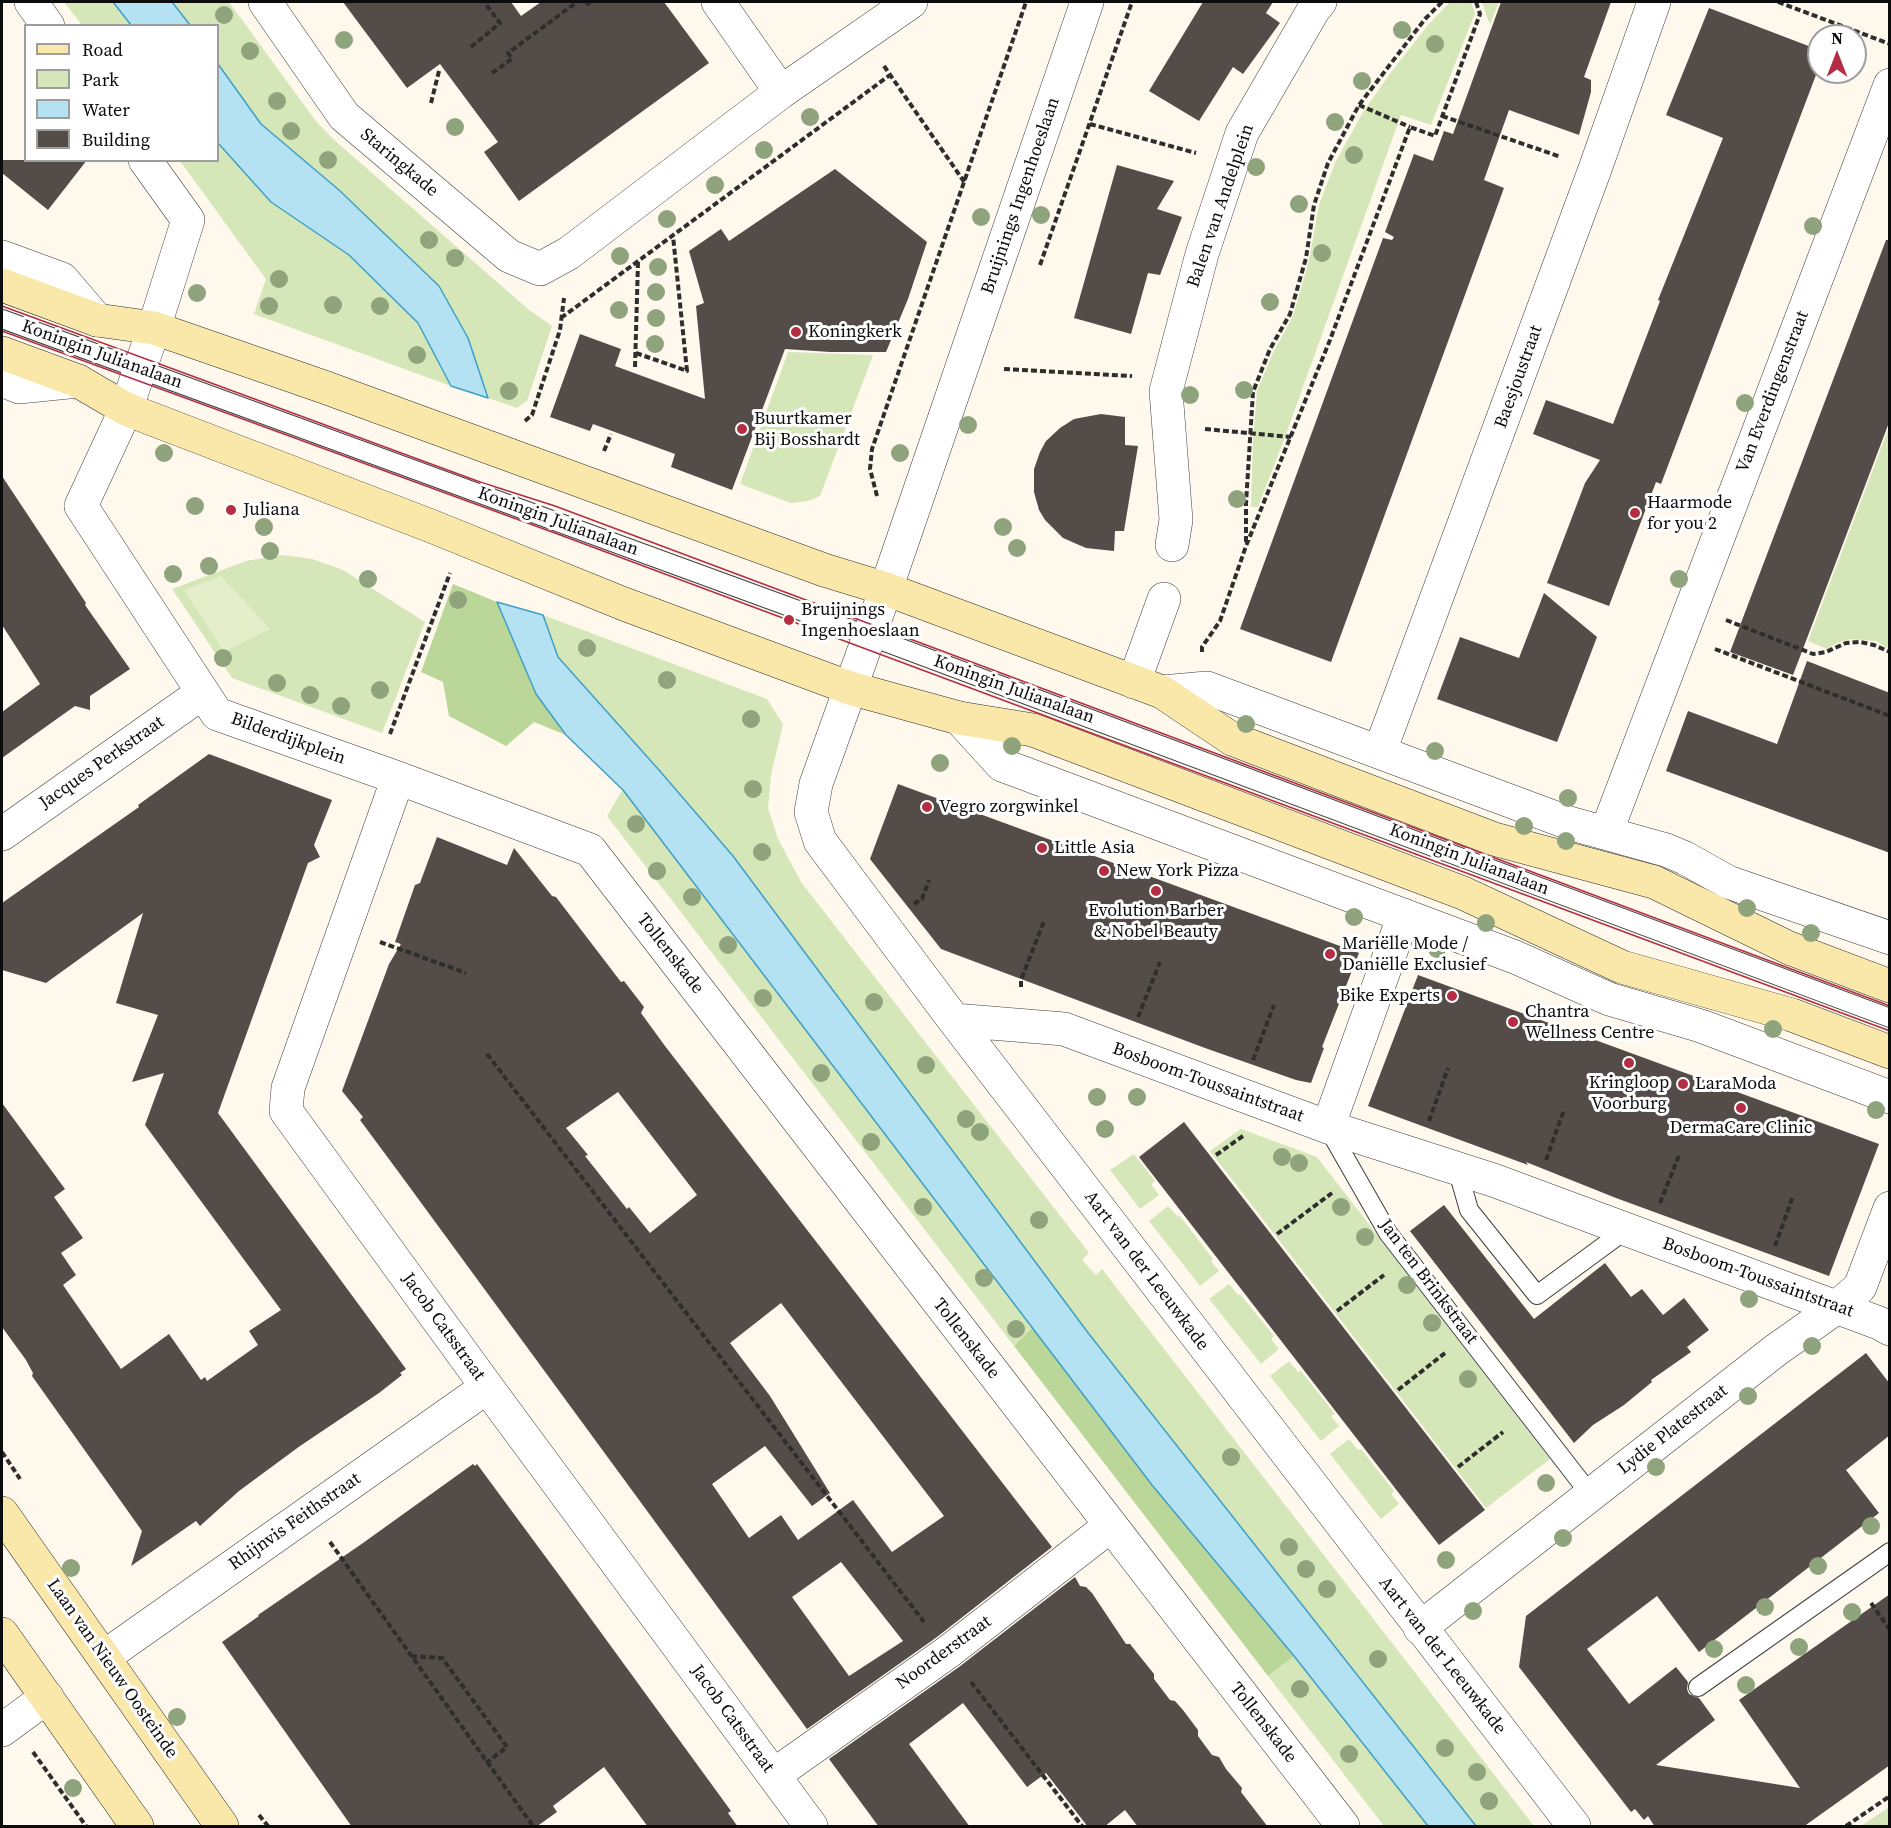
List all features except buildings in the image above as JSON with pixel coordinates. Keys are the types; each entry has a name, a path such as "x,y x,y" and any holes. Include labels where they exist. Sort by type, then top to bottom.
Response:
{"main road":[{"name":"Koningin Julianalaan","path":"2,285 97,320 154,328 324,387 1148,687 1232,739 1494,839 1653,882 1789,948 1890,986"},
{"name":"Koningin Julianalaan","path":"2,353 78,381 126,408 624,604 850,688 958,718 1033,730 1463,893 1622,967 1792,1016 1890,1052"},
{"name":"Laan van Nieuw Oosteinde","path":"2,1513 222,1827"},
{"path":"2,1634 137,1827"}],"street":[{"path":"31,2 47,24"},
{"name":"Staringkade","path":"266,2 344,116 509,256 540,269 569,253"},
{"path":"718,2 781,92"},
{"path":"569,253 781,92 910,2"},
{"name":"Bruijnings Ingenhoeslaan","path":"869,636 1087,2"},
{"name":"Balen van Andelplein","path":"1172,545 1176,520 1166,392 1202,254 1242,133 1320,2"},
{"name":"Baesjoustraat","path":"1380,751 1595,169 1654,2"},
{"name":"Van Everdingenstraat","path":"1606,833 1890,85"},
{"path":"126,408 188,220 146,162"},
{"name":"Koningin Julianalaan","path":"2,257 62,279 97,320"},
{"name":"Koningin Julianalaan","path":"2,380 19,387 78,381"},
{"name":"Bilderdijkplein","path":"126,408 81,506 217,714 387,774 590,850"},
{"path":"1148,687 1164,599"},
{"name":"Aart van der Leeuwkade","path":"869,636 816,784 811,812 820,841 954,1020 1574,1827"},
{"name":"Koningin Julianalaan","path":"1148,687 1207,688 1569,823 1666,850 1728,882 1890,938"},
{"name":"Jacques Perkstraat","path":"2,834 202,693"},
{"path":"958,718 1002,765 1515,957 1609,999 1701,1026 1890,1097"},
{"name":"Jacob Catsstraat","path":"387,774 345,930 288,1088 286,1111 811,1827"},
{"name":"Tollenskade","path":"590,850 1343,1827"},
{"path":"1328,1127 1404,915"},
{"name":"Bosboom-Toussaintstraat","path":"954,1020 1064,1029 1328,1127 1458,1168 1884,1326"},
{"name":"Lydie Platestraat","path":"1420,1628 1860,1287 1890,1208"},
{"name":"Rhijnvis Feithstraat","path":"104,1657 487,1387"},
{"name":"Noorderstraat","path":"774,1775 948,1652 1110,1526"},
{"path":"7,1726 46,1697"}],"lane":[{"name":"Koningin Julianalaan","path":"2,319 869,636 1890,1017"},
{"name":"Jan ten Brinkstraat","path":"1328,1127 1388,1233 1590,1494"},
{"path":"1458,1168 1469,1210 1537,1295 1637,1233"},
{"path":"1698,1687 1890,1552"}],"path":[{"path":"471,47 500,23 484,2"},
{"path":"492,73 512,59 508,53 578,2"},
{"path":"875,504 877,497 870,469 872,449 1026,2"},
{"path":"1246,546 1253,392 1270,349 1290,314 1306,258 1314,205 1328,163 1359,105 1425,19 1442,2"},
{"path":"1359,105 1435,136 1480,14 1476,2"},
{"path":"1778,2 1890,44"},
{"path":"863,36 965,183"},
{"path":"431,103 440,71"},
{"path":"561,318 890,75"},
{"path":"1442,116 1595,169"},
{"path":"1090,124 1193,153"},
{"path":"1207,688 1202,647 1220,621 1246,546 1291,436 1410,127"},
{"path":"636,353 687,371 673,235"},
{"path":"490,449 532,415 560,330 569,253"},
{"path":"635,367 638,261"},
{"path":"1004,369 1132,376"},
{"path":"1168,426 1291,436"},
{"path":"387,774 463,539"},
{"path":"1692,606 1813,654 1826,652 1846,643 1860,642 1890,652"},
{"path":"1680,637 1890,716"},
{"path":"1019,1026 1021,980 1044,921"},
{"path":"345,930 466,973"},
{"path":"1124,1052 1160,962"},
{"path":"1240,1094 1274,1005"},
{"path":"487,1054 1082,1827"},
{"path":"1417,1156 1448,1068"},
{"path":"1532,1195 1564,1110"},
{"path":"1637,1233 1680,1153"},
{"path":"1277,1234 1342,1185 1357,1179"},
{"path":"1762,1280 1793,1196"},
{"path":"1337,1311 1407,1257"},
{"path":"1398,1390 1468,1336"},
{"path":"1458,1467 1528,1413"},
{"path":"308,1512 532,1827"},
{"path":"410,1656 442,1658 507,1747 486,1763"},
{"path":"7,1726 86,1827"},
{"path":"1846,1827 1890,1796"}],"green space":[{"path":"64,2 113,2 130,24 81,24"},
{"path":"172,2 229,2 315,120 333,139 528,309 552,326 527,401 517,408 488,398 468,338 439,286 339,190 261,124 219,65 219,24 189,24"},
{"path":"1450,2 1471,2 1475,13 1431,125 1401,115 1285,437 1258,507 1251,507 1257,391 1273,353 1293,316 1309,260 1319,205 1335,163 1363,112 1389,75 1428,25"},
{"path":"1482,2 1499,2 1490,25"},
{"path":"219,144 271,202 349,255 418,323 451,386 254,314 266,279 181,162 219,162"},
{"path":"788,352 873,355 820,496 808,501 791,503 740,484"},
{"path":"1889,427 1889,649 1876,641 1851,639 1827,649 1808,641"},
{"path":"282,555 312,559 343,570 425,622 382,733 232,678 172,589 246,561"},
{"path":"221,576 270,629 224,652 184,590"},
{"path":"453,584 497,602 536,694 566,735 534,722 506,746 449,716 443,682 421,672"},
{"path":"543,615 767,699 783,724 771,775 768,808 778,839 801,882 1089,1253 1082,1260 1096,1275 1102,1269 1534,1826 1476,1826 1089,1334 733,856 558,657"},
{"path":"623,789 1033,1327 1014,1346 607,816"},
{"path":"1241,1129 1317,1157 1550,1459 1486,1508 1210,1151"},
{"path":"1134,1154 1155,1181 1151,1184 1159,1195 1140,1209 1110,1170"},
{"path":"1168,1206 1178,1217 1180,1216 1213,1259 1211,1261 1219,1271 1200,1286 1149,1221"},
{"path":"1229,1284 1274,1336 1271,1339 1279,1349 1261,1364 1209,1299"},
{"path":"1033,1327 1152,1485 1294,1656 1268,1676 1014,1346"},
{"path":"1289,1361 1298,1372 1301,1371 1335,1414 1331,1416 1339,1426 1321,1441 1270,1376"},
{"path":"1349,1439 1358,1450 1361,1449 1394,1491 1391,1494 1399,1504 1381,1519 1330,1454"},
{"path":"1294,1656 1428,1826 1384,1826 1268,1676"},
{"path":"1889,1807 1889,1826 1861,1826"}],"water":[{"path":"113,2 172,2 189,24 130,24"},
{"path":"219,65 261,124 339,190 439,286 468,338 488,398 451,386 418,323 349,255 271,202 219,144"},
{"path":"497,602 543,615 558,657 733,856 1089,1334 1476,1826 1428,1826 1294,1656 1152,1485 623,790 566,735 536,694"}],"tram line":[{"path":"2,306 480,482 555,506 1890,1006"},
{"path":"2,331 563,536 1890,1031"}],"place":[{"name":"Koningkerk","path":"796,332"},
{"name":"Buurtkamer Bij Bosshardt","path":"742,429"},
{"name":"Juliana","path":"231,510"},
{"name":"Haarmode for you 2","path":"1635,513"},
{"name":"Bruijnings Ingenhoeslaan","path":"789,620"},
{"name":"Vegro zorgwinkel","path":"927,807"},
{"name":"Little Asia","path":"1042,848"},
{"name":"New York Pizza","path":"1104,871"},
{"name":"Evolution Barber & Nobel Beauty","path":"1156,891"},
{"name":"Mariëlle Mode / Daniëlle Exclusief","path":"1330,954"},
{"name":"Bike Experts","path":"1452,996"},
{"name":"Chantra Wellness Centre","path":"1513,1022"},
{"name":"Kringloop Voorburg","path":"1629,1063"},
{"name":"LaraModa","path":"1683,1084"},
{"name":"DermaCare Clinic","path":"1741,1108"}]}
